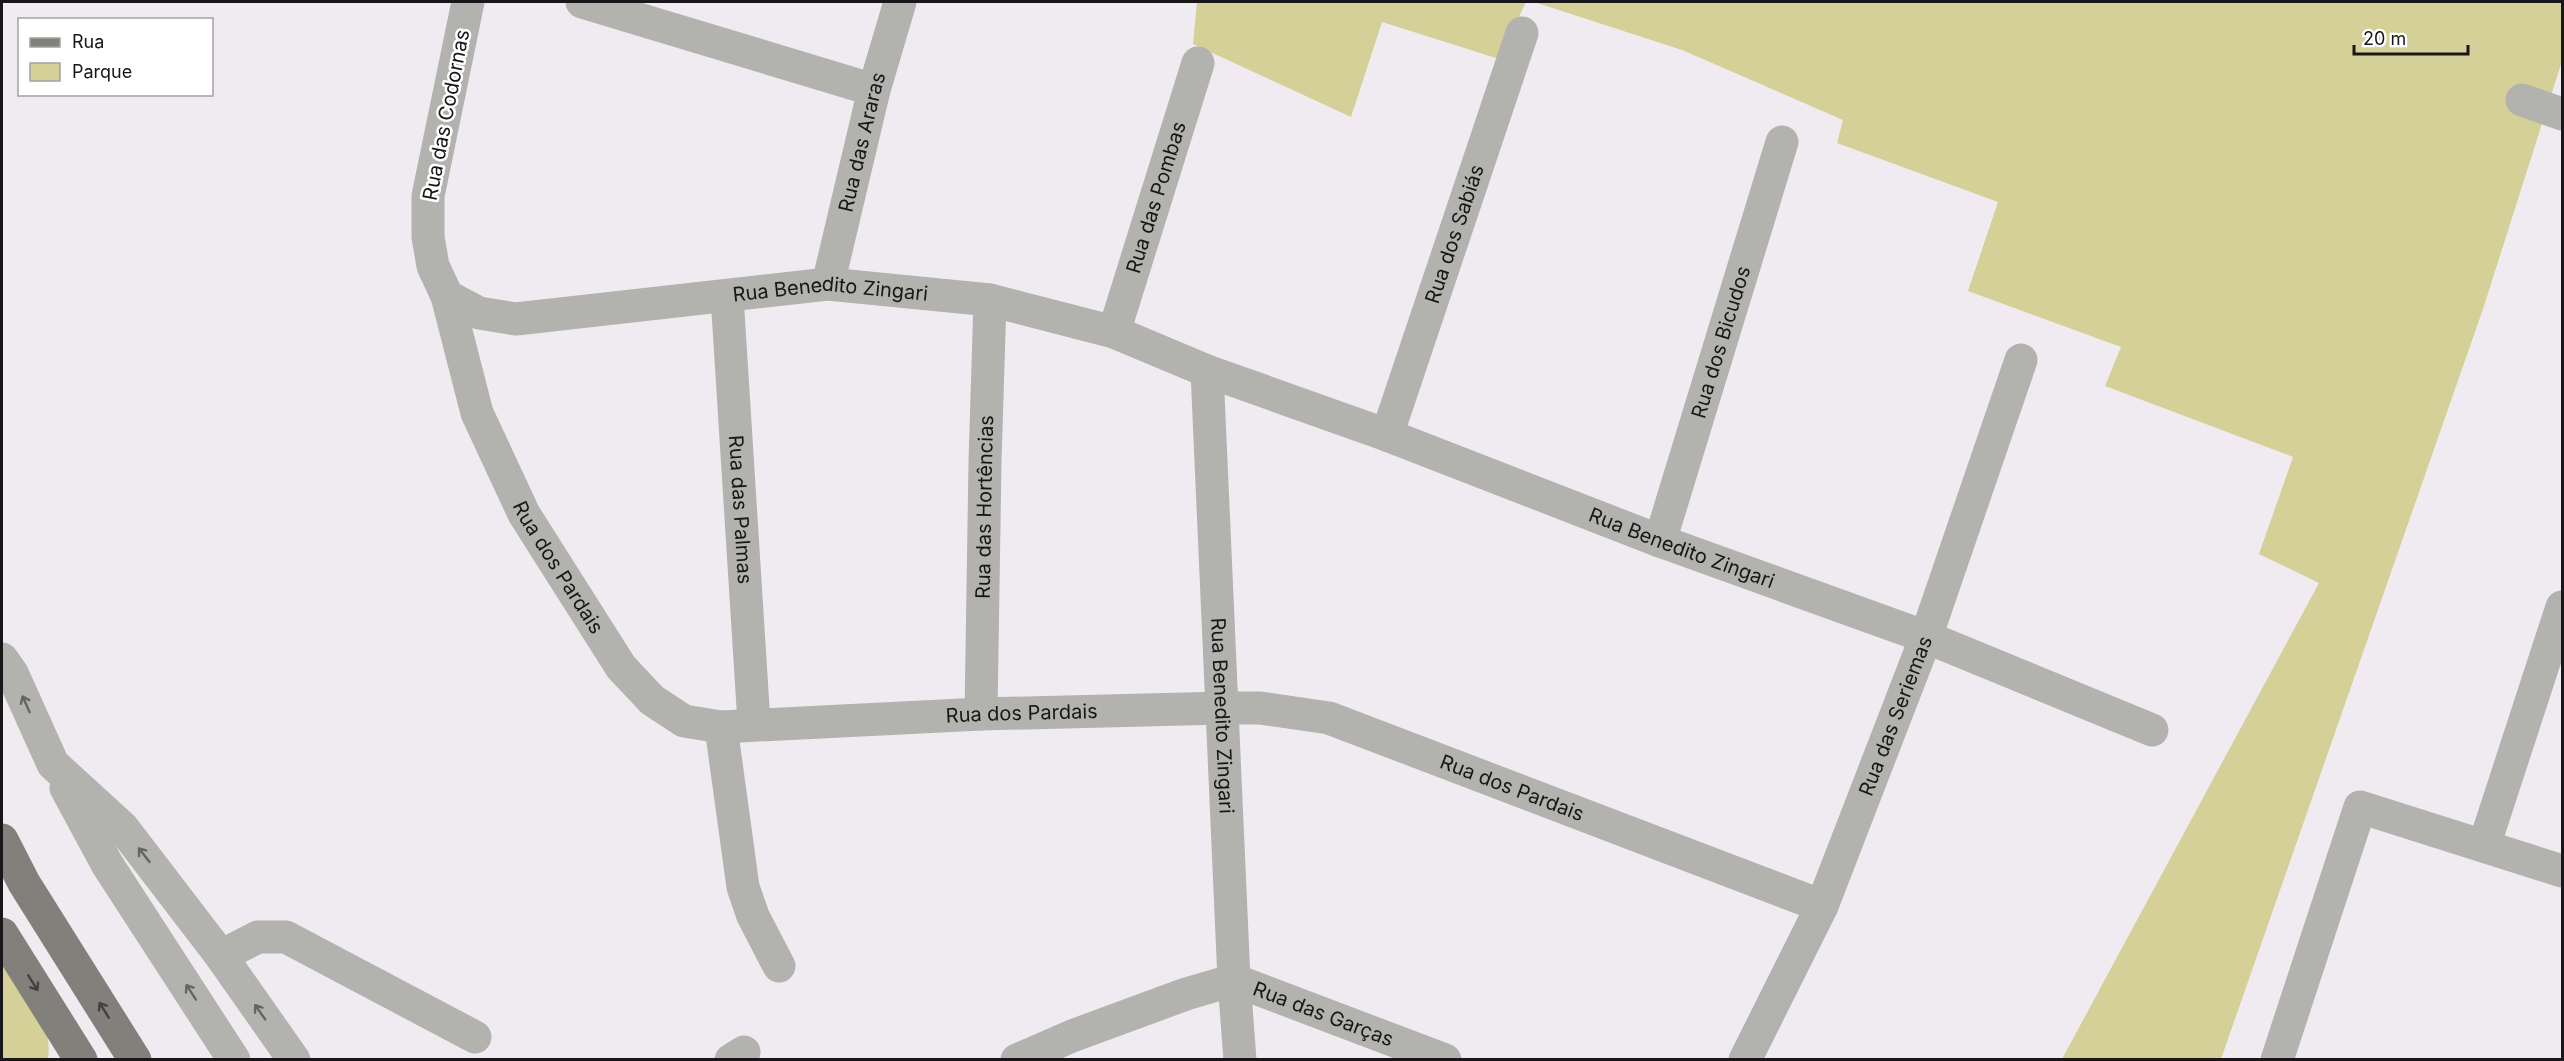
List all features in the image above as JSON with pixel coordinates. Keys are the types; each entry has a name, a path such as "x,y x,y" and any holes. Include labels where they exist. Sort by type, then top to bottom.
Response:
{"main road":[{"path":"2,840 24,883 135,1059"},
{"path":"2,934 81,1059"}],"street":[{"name":"Rua das Codornas","path":"447,297 433,266 429,247 428,196 468,2"},
{"path":"582,2 874,90"},
{"name":"Rua das Araras","path":"828,284 874,90 900,2"},
{"name":"Rua dos Sabiás","path":"1387,435 1522,33"},
{"name":"Rua das Pombas","path":"1114,332 1198,63"},
{"path":"2523,100 2562,114"},
{"name":"Rua dos Bicudos","path":"1660,540 1782,142"},
{"name":"Rua Benedito Zingari","path":"447,297 478,313 516,319 828,284 990,300 1114,332 1207,371 1387,435 1660,540 1926,637 2152,730"},
{"name":"Rua das Palmas","path":"727,296 754,723"},
{"name":"Rua dos Pardais","path":"447,297 477,413 524,514 621,667 652,700 684,721 721,727 754,723 981,714 1224,708 1260,708 1329,718 1822,906"},
{"name":"Rua das Hortências","path":"981,714 990,300"},
{"name":"Rua das Seriemas","path":"1745,1059 1822,906 1926,637 2021,360"},
{"name":"Rua Benedito Zingari","path":"1207,371 1224,708 1234,980 1240,1059"},
{"path":"2484,846 2562,607"},
{"path":"2,658 12,673 53,764 107,864 234,1059"},
{"path":"721,727 743,887 753,916 779,966"},
{"path":"53,764 123,828 221,956 294,1059"},
{"path":"2277,1059 2360,807 2562,871"},
{"path":"221,956 258,937 286,937 475,1037"},
{"path":"1017,1059 1166,1002 1234,980"},
{"name":"Rua das Garças","path":"1234,980 1445,1059"}],"green space":[{"path":"1197,2 1526,2 1499,59 1382,22 1351,117 1193,44"},
{"path":"1534,2 2562,2 2562,61 2483,309 2221,1059 2062,1059 2319,583 2259,554 2293,457 2105,386 2121,347 1968,291 1998,202 1837,143 1843,120 1682,50"},
{"path":"2,945 41,1014 49,1044 48,1059 2,1059"}]}
